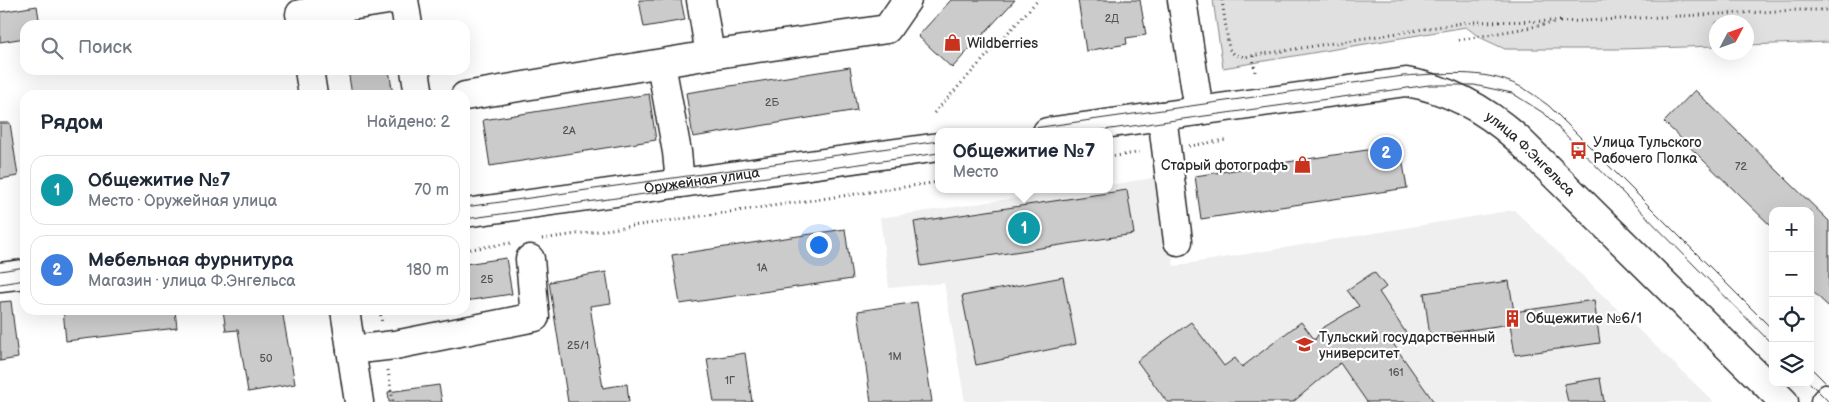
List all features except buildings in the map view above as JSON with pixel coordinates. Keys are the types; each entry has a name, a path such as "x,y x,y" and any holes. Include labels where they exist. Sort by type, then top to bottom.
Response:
{"street":[{"path":"300,13 388,0"},
{"path":"404,0 407,20"},
{"path":"701,0 710,55"},
{"path":"470,95 710,55 887,29 907,0"},
{"path":"1076,128 1200,110 1182,0"},
{"path":"661,64 677,152 680,183"},
{"path":"310,75 312,90"},
{"path":"416,75 418,90"},
{"name":"улица Ф.Энгельса","path":"1200,110 1406,82 1429,85 1468,103 1495,119 1544,163 1784,402"},
{"path":"1162,116 1178,241"},
{"name":"Оружейная улица","path":"470,212 935,148"},
{"path":"351,350 395,345 535,317 526,247"},
{"path":"0,277 20,275"},
{"path":"346,315 358,402"},
{"path":"1825,402 1829,398"}],"path":[{"path":"934,113 1038,0"},
{"path":"1222,0 1229,49 1235,55 1244,58 1468,22 1562,21 1829,10"},
{"path":"1458,40 1562,21"},
{"path":"1253,56 1255,72"},
{"path":"470,250 526,247 935,183"}],"shaded area":[{"path":"1213,0 1829,0 1829,42 1754,45 1754,15 1709,15 1709,46 1620,49 1505,49 1479,37 1466,27 1223,68"},
{"name":"Тульский государственный университет","path":"1159,177 1174,266 1514,210 1714,402 965,402 944,283 889,288 880,218 1050,193 1113,193 1113,184"}],"tram line":[{"path":"1034,128 1403,76 1477,74 1505,80 1523,88 1549,106 1769,326"},
{"path":"1113,129 1429,85 1474,85 1512,93 1545,114 1770,342"},
{"path":"470,206 935,142"},
{"path":"470,218 935,154"},
{"path":"0,271 20,268"},
{"path":"0,284 20,281"},
{"path":"1814,371 1829,386"},
{"path":"1814,387 1829,402"}],"place":[{"name":"Wildberries","path":"953,43"},
{"name":"Улица Тульского Рабочего Полка","path":"1579,150"},
{"name":"Мебельная фурнитура","path":"1386,153"},
{"name":"Старый фотографъ","path":"1302,165"},
{"name":"Общежитие №7","path":"1024,228"},
{"name":"Общежитие №6/1","path":"1512,318"},
{"name":"Тульский государственный университет","path":"1305,345"}]}
